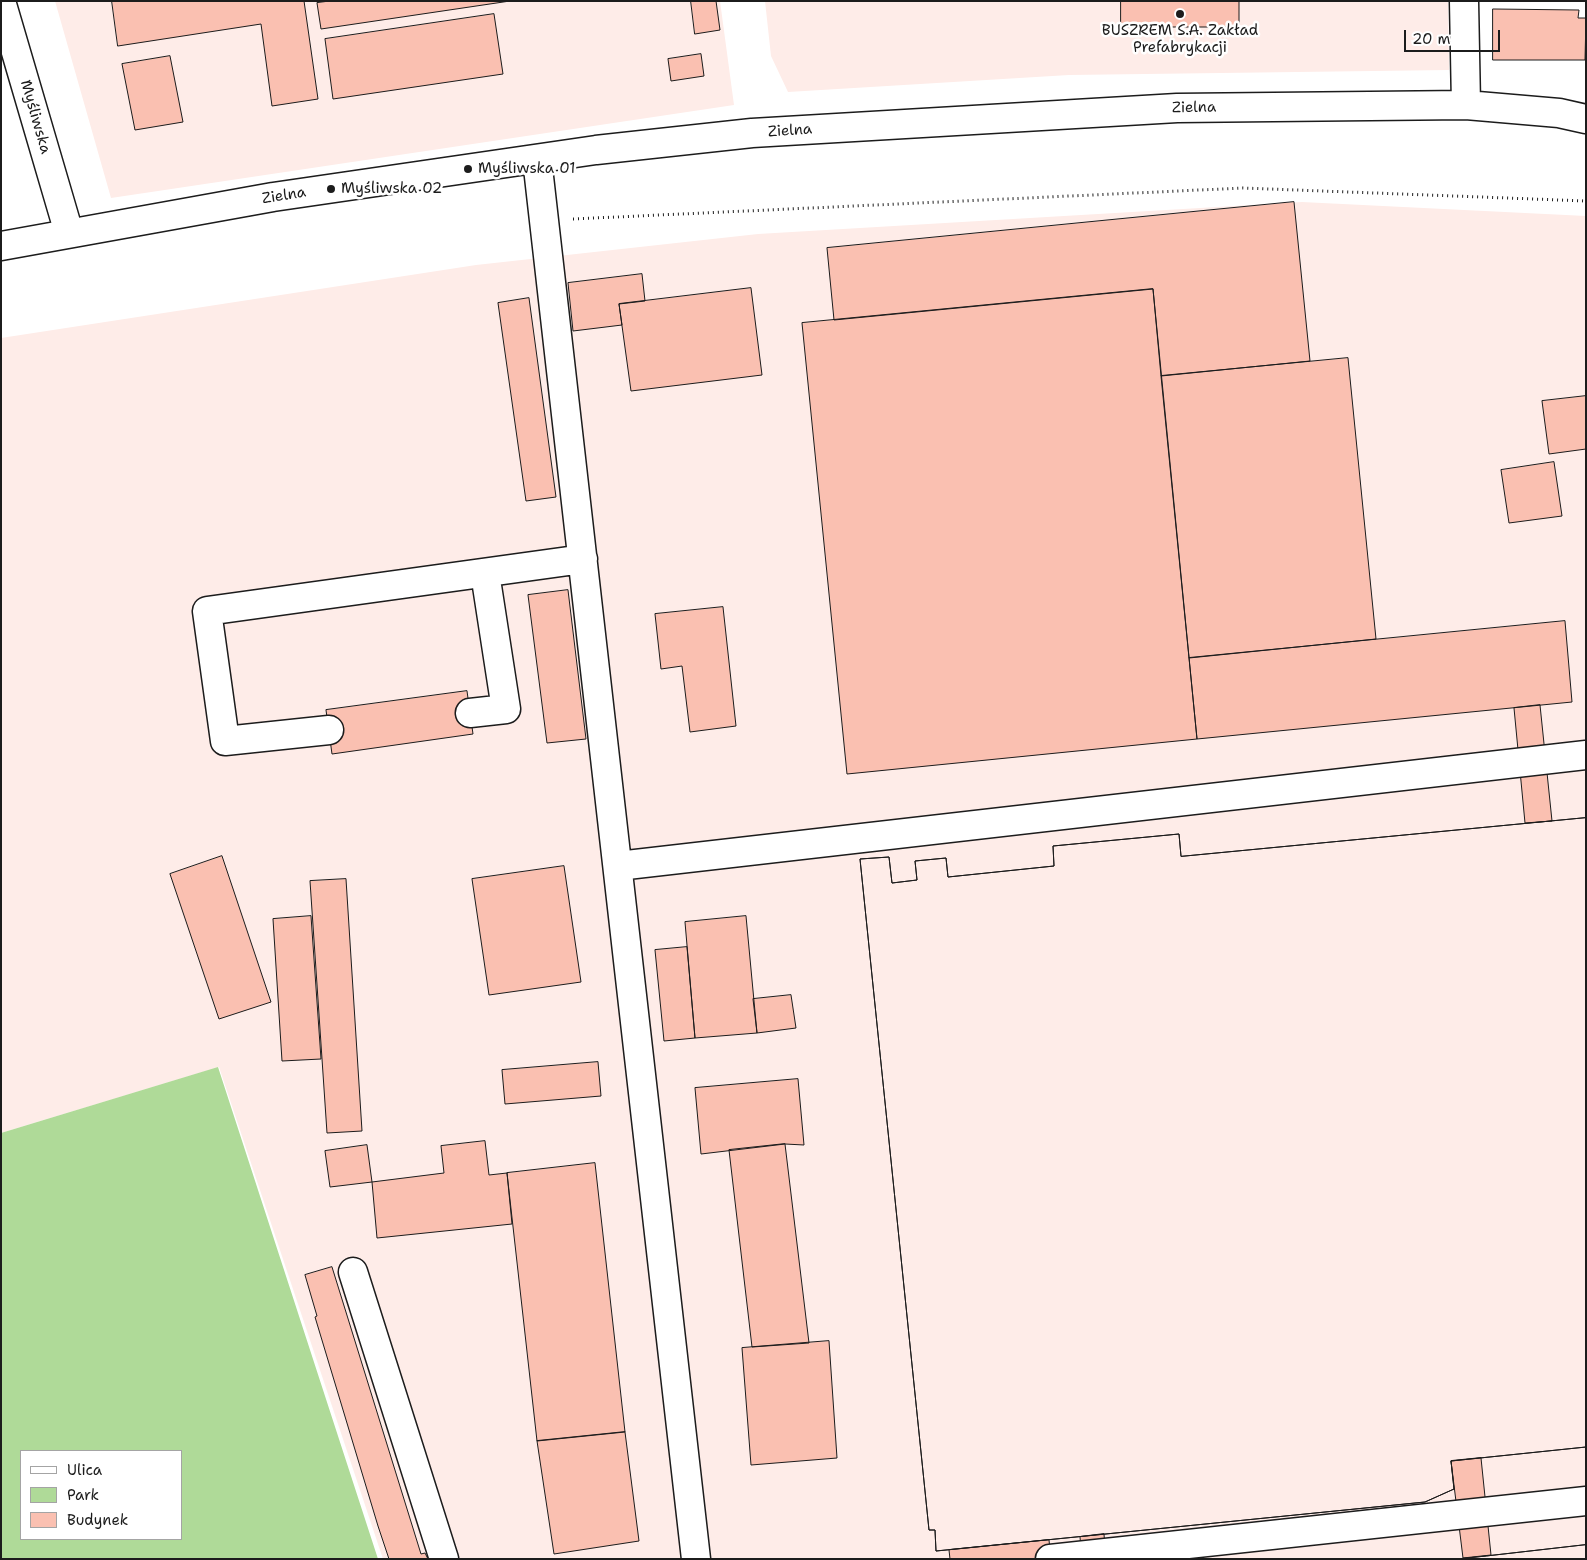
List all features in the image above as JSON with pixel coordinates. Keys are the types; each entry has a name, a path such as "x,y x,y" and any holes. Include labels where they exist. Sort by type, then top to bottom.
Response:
{"street":[{"name":"Myśliwska","path":"1,1 6,32 69,233"},
{"path":"1464,1 1466,105"},
{"name":"Zielna","path":"1,246 273,197 537,159 716,137 893,124 1177,108 1466,105 1559,113 1586,120"},
{"path":"1559,113 1586,111"},
{"path":"537,159 696,1559"},
{"path":"329,730 225,741 207,611 583,559"},
{"path":"470,713 506,709 486,573"},
{"path":"618,866 1586,755"},
{"path":"352,1272 444,1559"},
{"path":"1050,1559 1586,1501"}],"path":[{"path":"545,220 1243,188 1586,200"}],"shaded area":[{"path":"55,1 720,1 734,105 111,198"},
{"path":"765,1 1448,1 1449,70 1069,75 788,92 771,56"},
{"path":"1302,202 1586,216 1586,1559 383,1559 219,1067 1,1133 1,338 476,265 758,234"}],"green space":[{"path":"218,1067 378,1559 1,1559 1,1133"}],"building":[{"path":"112,1 304,1 318,99 272,106 261,24 118,46"},
{"path":"330,1 510,1 321,29 317,3"},
{"path":"691,1 716,1 720,30 695,34"},
{"name":"BUSZREM S.A. Zakład Prefabrykacji","path":"1121,1 1239,1 1239,27 1121,27"},
{"path":"1493,9 1579,10 1578,18 1586,18 1585,60 1493,60"},
{"path":"494,14 503,74 333,99 325,39"},
{"path":"701,54 704,76 671,81 668,59"},
{"path":"170,56 183,122 135,130 122,64"},
{"path":"1294,202 1310,361 1161,376 1153,289 834,320 827,248"},
{"path":"642,274 645,301 619,304 622,325 573,331 568,283"},
{"path":"751,288 762,375 631,391 619,304"},
{"path":"1153,289 1197,739 847,774 802,323"},
{"path":"529,298 556,497 526,501 498,303"},
{"path":"1348,358 1376,639 1189,658 1161,376"},
{"path":"1586,396 1586,449 1549,454 1542,401"},
{"path":"1554,462 1562,516 1509,523 1501,470"},
{"path":"568,590 586,739 547,743 528,595"},
{"path":"723,607 736,726 690,732 682,666 661,669 655,614"},
{"path":"1565,621 1572,702 1197,739 1189,658"},
{"path":"467,691 473,734 332,754 326,710"},
{"path":"1540,705 1552,821 1525,823 1514,708"},
{"path":"1586,818 1586,1447 1451,1461 1454,1489 1425,1502 936,1551 935,1530 929,1530 860,859 889,857 892,883 917,880 915,861 946,858 948,877 1054,866 1053,846 1179,834 1181,856"},
{"path":"1586,818 1586,1447 1451,1461 1454,1489 1425,1502 936,1551 935,1530 929,1530 860,859 889,857 892,883 917,880 915,861 946,858 948,877 1054,866 1053,846 1179,834 1181,856"},
{"path":"222,856 271,1002 219,1019 170,874"},
{"path":"564,866 581,982 489,995 472,879"},
{"path":"346,879 362,1131 327,1133 310,881"},
{"path":"311,916 321,1059 282,1061 273,919"},
{"path":"746,916 757,1033 695,1038 685,922"},
{"path":"687,947 695,1038 664,1041 655,950"},
{"path":"791,995 796,1028 757,1033 753,999"},
{"path":"598,1062 601,1096 505,1104 502,1070"},
{"path":"798,1079 804,1145 785,1144 701,1154 695,1088"},
{"path":"485,1141 489,1175 507,1173 512,1224 377,1238 372,1182 444,1173 441,1146"},
{"path":"785,1144 809,1343 752,1347 729,1150"},
{"path":"367,1145 372,1182 330,1187 325,1151"},
{"path":"595,1163 625,1432 537,1441 507,1173"},
{"path":"332,1267 421,1554 425,1553 428,1559 389,1559 378,1526 315,1317 317,1316 305,1275"},
{"path":"829,1341 837,1458 751,1465 742,1348"},
{"path":"625,1432 639,1541 554,1554 537,1441"},
{"path":"1481,1458 1491,1555 1463,1558 1451,1461"},
{"path":"1104,1534 1106,1559 1082,1559 1080,1537"},
{"path":"1049,1540 1051,1559 950,1559 949,1550"},
{"path":"1586,1545 1586,1559 1457,1559 1486,1556"},
{"path":"1586,1545 1586,1559 1457,1559 1486,1556"}],"place":[{"name":"BUSZREM S.A. Zakład Prefabrykacji","path":"1180,14"},
{"name":"Myśliwska 01","path":"468,169"},
{"name":"Myśliwska 02","path":"331,189"}]}
